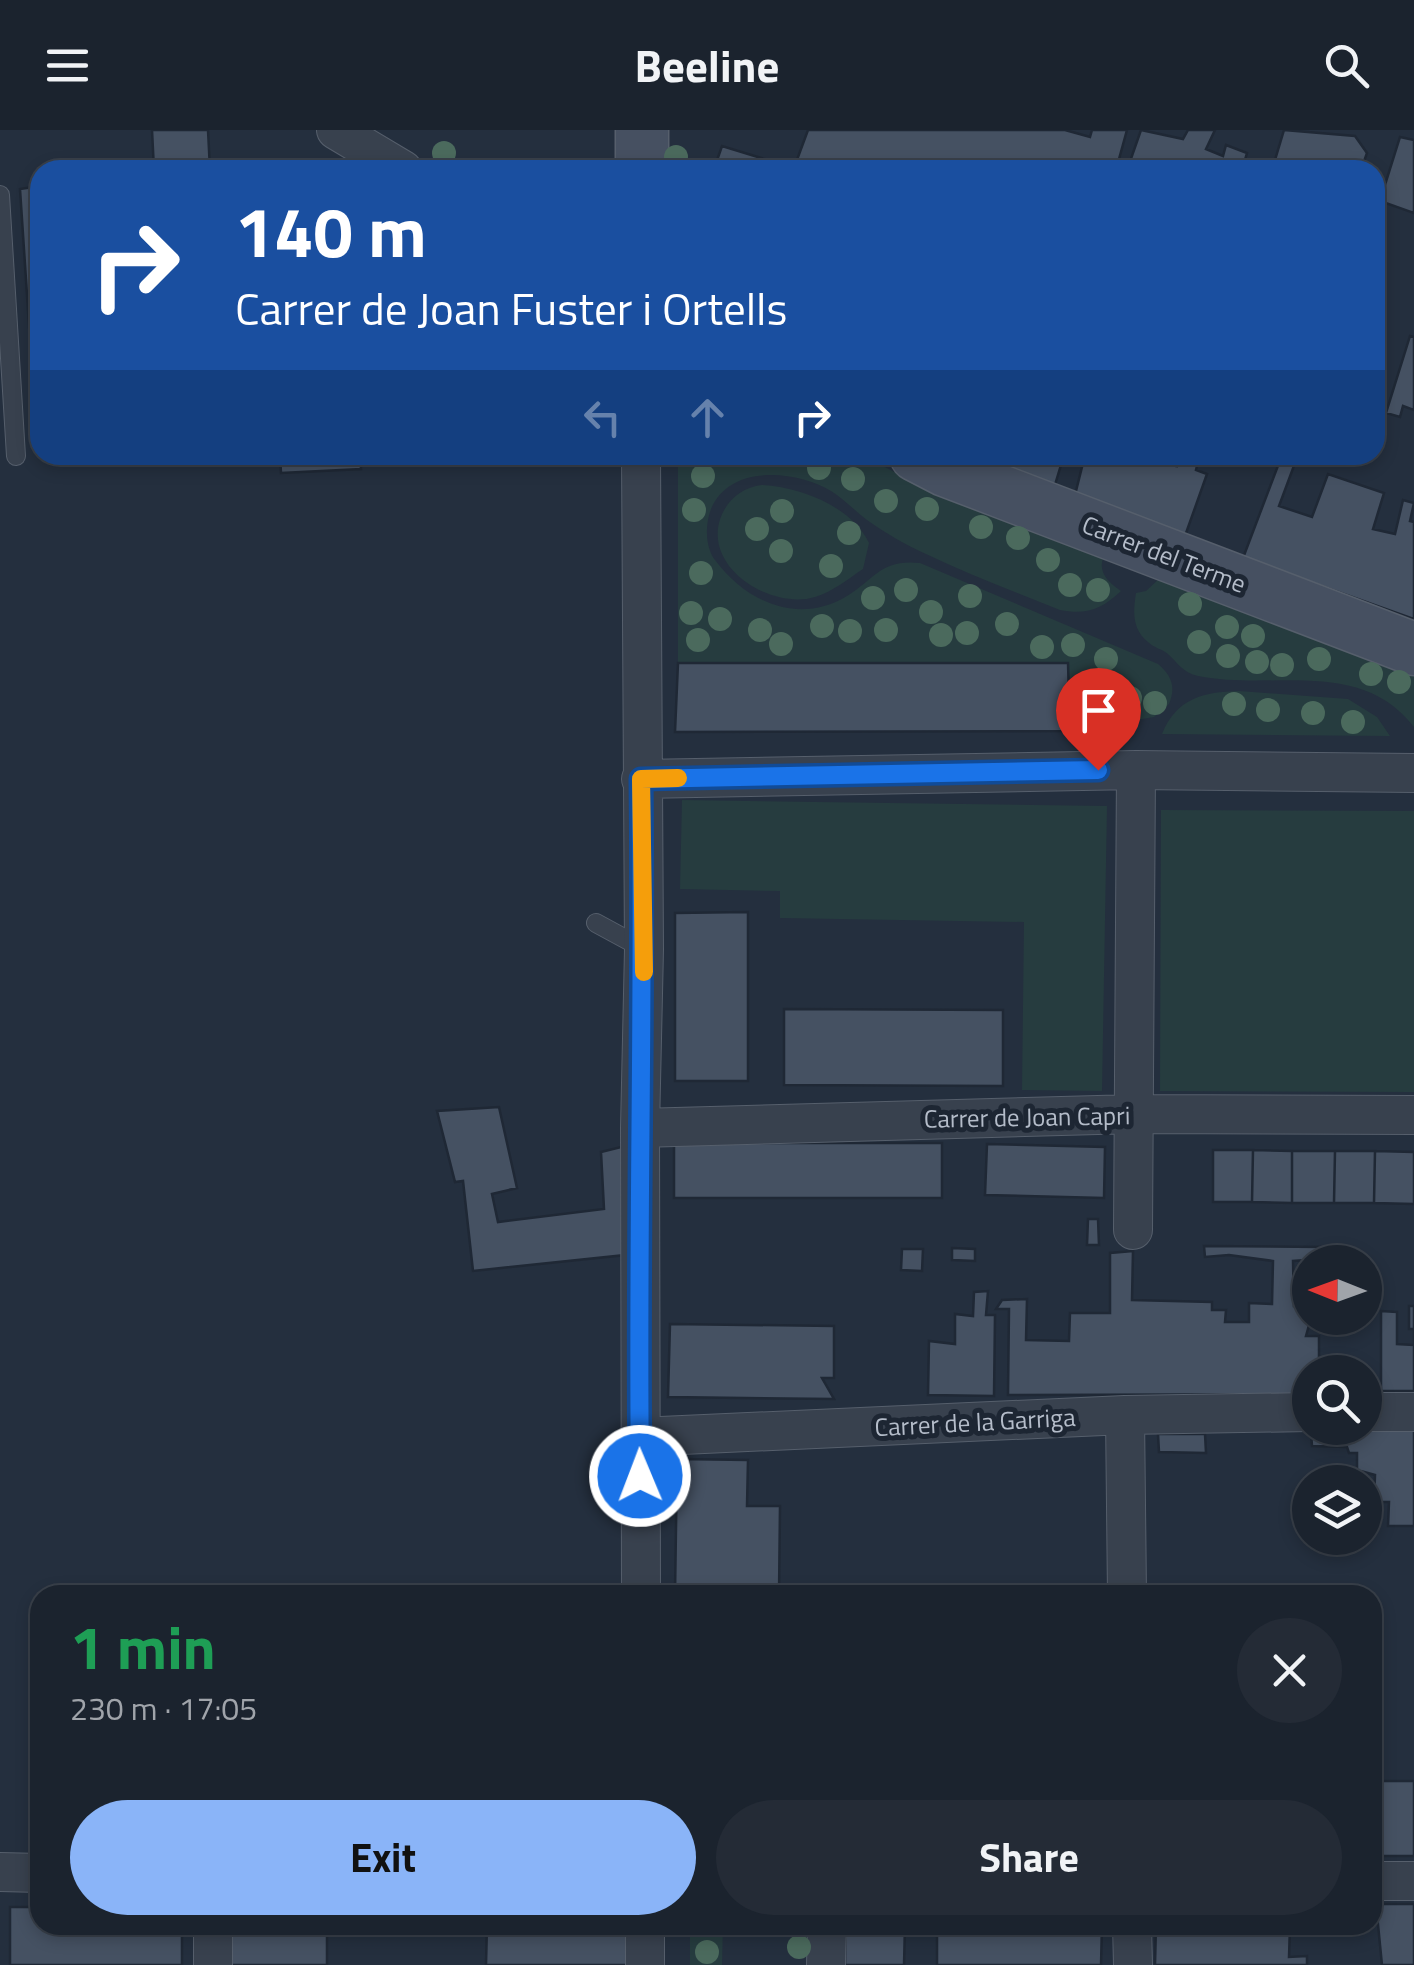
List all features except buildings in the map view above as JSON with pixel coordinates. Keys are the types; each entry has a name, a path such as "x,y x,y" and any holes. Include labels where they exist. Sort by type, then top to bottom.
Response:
{"street":[{"path":"336,130 386,160"},
{"path":"642,130 642,160"},
{"path":"641,465 642,1585"},
{"name":"Carrer del Terme","path":"935,465 1414,649"},
{"path":"641,779 1136,770 1414,773"},
{"path":"1133,1230 1136,770"},
{"name":"Carrer de Joan Capri","path":"640,1128 1134,1114 1414,1115"},
{"name":"Carrer de la Garriga","path":"640,1436 1124,1415 1292,1412"},
{"path":"1382,1412 1414,1412"},
{"path":"1124,1415 1127,1585"},
{"path":"0,1872 30,1873"},
{"path":"1382,1881 1414,1882"},
{"path":"213,1935 213,1965"},
{"path":"644,1935 644,1965"},
{"path":"826,1965 827,1935"},
{"path":"1132,1935 1132,1965"}],"lane":[{"path":"0,195 16,456"},
{"path":"596,923 644,949"}],"green space":[{"path":"678,465 881,465 942,497 1105,554 1104,575 1121,591 1093,610 1060,610 918,550 874,525 831,491 783,476 748,478 720,494 711,509 707,528 712,555 742,588 775,605 793,609 829,605 887,567 920,563 1158,664 1167,673 1172,692 1169,704 1154,717 1070,731 1067,663 678,663"},
{"path":"762,485 809,495 851,519 869,543 863,569 828,592 802,599 775,596 738,576 718,542 720,519 740,493"},
{"path":"1160,578 1414,672 1414,727 1392,705 1341,684 1226,680 1188,673 1148,642 1136,626 1136,593 1146,591"},
{"path":"1239,691 1348,699 1377,717 1390,736 1162,734 1175,712 1193,699"},
{"path":"682,800 1107,806 1102,1091 1022,1090 1024,922 780,918 780,891 680,889"},
{"path":"1161,810 1414,811 1414,1092 1160,1091"},
{"path":"690,1935 723,1935 722,1965 690,1965"}],"slow traffic":[{"path":"644,972 641,779 678,778"}],"route":[{"path":"640,1476 644,949 641,779 1098,770"}]}
